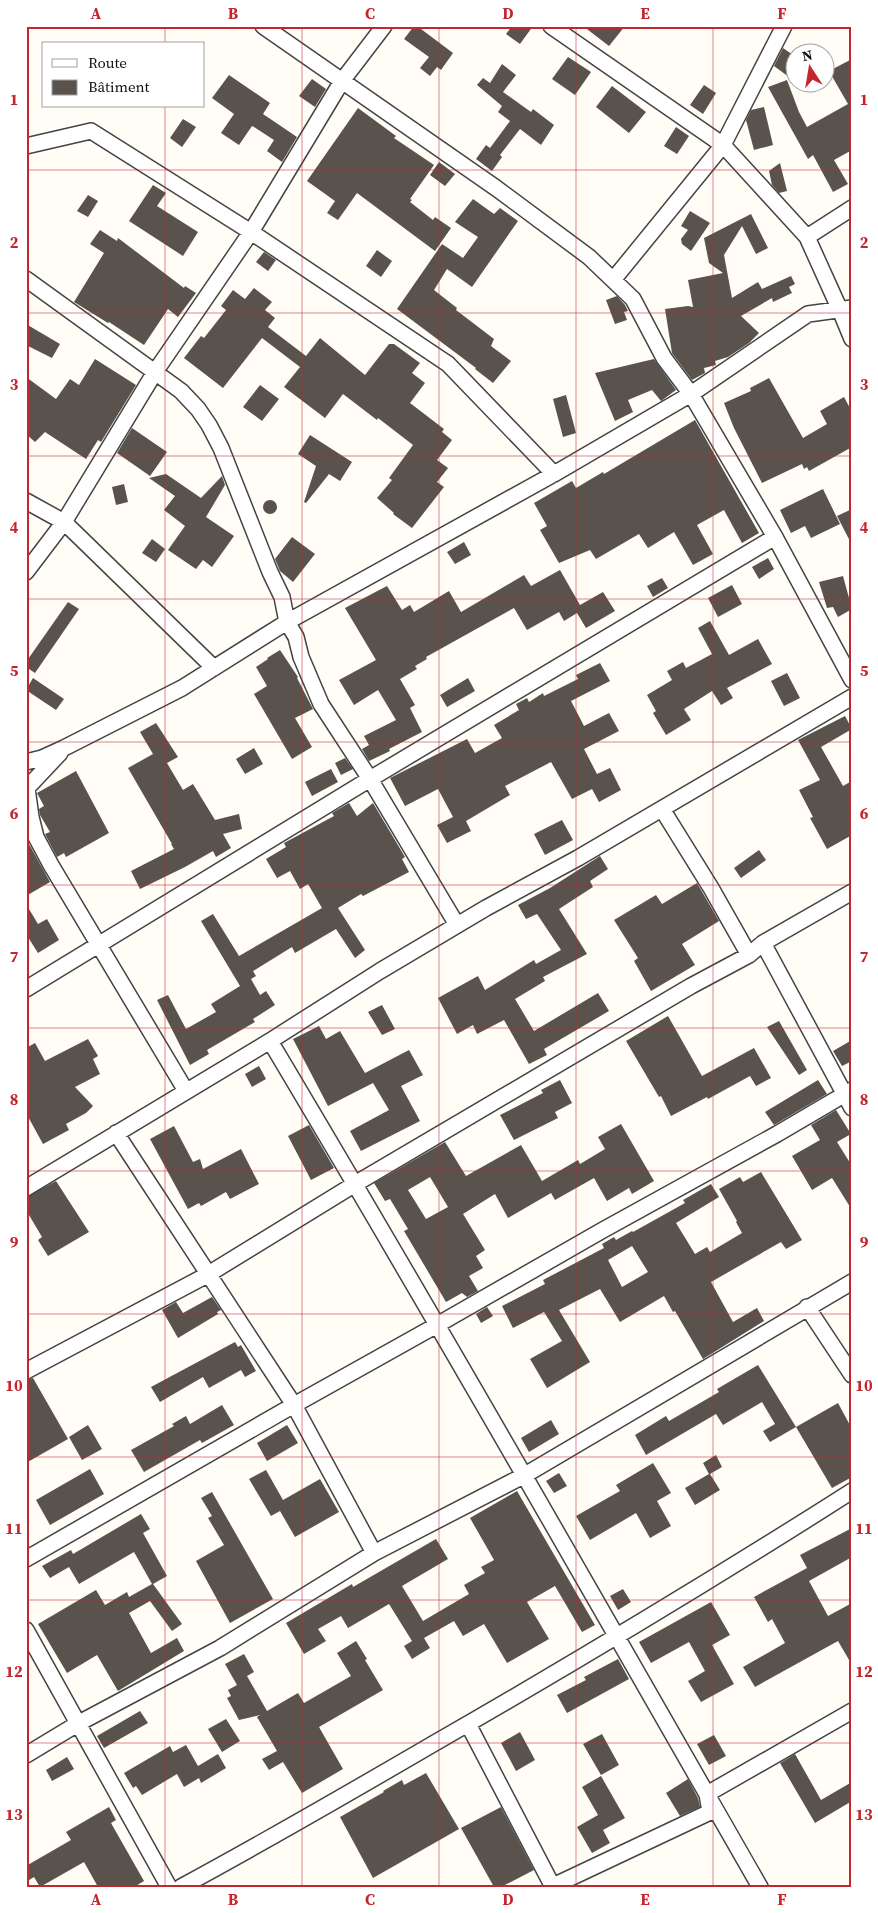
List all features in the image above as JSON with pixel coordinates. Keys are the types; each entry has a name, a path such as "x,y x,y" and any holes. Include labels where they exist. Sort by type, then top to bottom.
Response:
{"street":[{"path":"263,26 496,188 588,257 633,299 664,358 691,394 775,537 852,680"},
{"path":"26,572 64,522 156,372 251,232 342,80 384,26"},
{"path":"551,26 723,144 807,237 846,309 852,339"},
{"path":"613,280 723,144 784,26"},
{"path":"26,146 91,130 251,232 448,364 554,474"},
{"path":"807,237 852,208"},
{"path":"26,279 182,391 209,425 282,597 287,622 296,637 301,657 321,704 370,779 457,925"},
{"path":"26,762 42,758 64,748 182,688 287,622 554,474 691,394 808,314 846,309"},
{"path":"26,501 64,522 214,668"},
{"path":"26,989 370,779 775,537"},
{"path":"26,1188 270,1041 457,925 578,858 852,697"},
{"path":"64,748 27,788 28,803 36,837 51,866 186,1091"},
{"path":"662,809 749,955"},
{"path":"26,1371 208,1275 355,1184 691,986 749,955 763,942 852,892"},
{"path":"26,1559 294,1404 603,1230 849,1098 763,942"},
{"path":"270,1041 525,1475 760,1887"},
{"path":"116,1133 294,1404 374,1553"},
{"path":"26,1755 78,1723 220,1648 374,1553 525,1475 852,1282"},
{"path":"807,1307 852,1375"},
{"path":"181,1887 265,1842 618,1636 852,1491"},
{"path":"26,1630 168,1887"},
{"path":"708,1794 852,1711"},
{"path":"468,1724 552,1886 710,1812 708,1794"}],"building":[{"path":"414,26 417,26 453,53 441,70 437,67 430,76 420,68 429,57 404,39"},
{"path":"512,26 533,26 520,44 506,34"},
{"path":"583,26 625,26 609,46"},
{"path":"783,48 786,50 786,75 774,66"},
{"path":"568,57 591,72 575,95 552,79"},
{"path":"852,59 852,150 834,160 848,184 833,192 813,155 808,159 768,87 786,80 786,92 792,92 807,127 848,104 836,83 836,67"},
{"path":"502,64 516,75 503,92 531,112 533,109 554,125 541,145 520,129 500,155 502,157 492,171 476,159 486,145 490,148 510,121 498,112 502,106 477,85 483,78 490,83"},
{"path":"229,75 270,103 263,114 297,137 282,162 267,151 274,140 252,126 239,145 221,133 234,114 212,98"},
{"path":"312,79 326,89 315,107 299,96"},
{"path":"704,85 716,93 703,114 690,105"},
{"path":"612,86 646,112 629,133 596,107"},
{"path":"764,107 773,145 754,150 746,120 751,110"},
{"path":"358,108 396,136 394,138 434,165 410,199 412,200 410,202 433,220 435,217 451,228 435,251 357,193 338,220 327,213 335,201 307,181"},
{"path":"183,119 196,127 182,147 170,138"},
{"path":"676,127 689,136 677,154 664,146"},
{"path":"439,162 455,174 445,186 430,175"},
{"path":"780,163 787,191 779,193 772,185 769,171"},
{"path":"153,185 166,193 157,206 198,232 183,256 129,221"},
{"path":"88,195 98,201 88,217 77,211"},
{"path":"473,199 494,214 500,208 518,221 472,287 447,269 434,290 457,308 456,310 494,339 491,346 511,361 493,383 476,368 397,309 442,244 463,258 478,237 455,222"},
{"path":"690,211 710,223 691,251 682,244 681,239 688,230 681,226"},
{"path":"751,214 768,248 756,254 742,226 724,255 732,298 758,282 762,289 791,276 795,284 789,287 792,293 773,302 772,298 741,316 759,333 749,343 728,357 715,361 716,365 704,368 705,373 692,380 672,353 665,309 693,307 688,280 723,273 709,263 704,238"},
{"path":"100,230 117,241 118,238 184,288 185,286 196,293 178,317 168,309 144,345 74,302 104,253 90,244"},
{"path":"377,250 392,261 381,277 366,266"},
{"path":"264,252 276,260 268,271 256,262"},
{"path":"254,288 272,302 265,310 275,318 268,327 306,356 320,338 365,375 389,344 394,344 420,363 412,373 425,383 410,403 444,429 442,432 452,440 437,460 448,468 437,482 444,487 412,528 393,514 377,498 392,480 389,478 413,445 378,418 377,420 343,394 325,418 284,387 300,367 262,338 223,388 184,358 201,336 204,338 226,310 221,306 233,290 245,299"},
{"path":"617,296 628,311 624,312 627,320 615,324 606,300"},
{"path":"26,324 60,344 52,358 26,345"},
{"path":"95,359 136,385 101,442 98,440 86,459 45,432 35,442 26,434 26,377 56,399 70,379 79,385"},
{"path":"654,359 676,390 661,401 652,390 628,400 633,412 615,421 595,373"},
{"path":"769,378 803,438 827,424 820,411 844,397 852,412 852,447 809,471 807,467 804,469 802,464 762,483 734,428 724,403 751,391 750,388"},
{"path":"260,385 279,399 262,421 243,407"},
{"path":"566,395 576,433 563,437 553,399"},
{"path":"695,420 759,533 742,543 724,510 697,525 713,554 693,565 674,532 648,548 639,534 596,559 590,550 559,563 540,530 547,526 534,503 572,481 576,488 603,472 604,474"},
{"path":"132,428 167,452 150,476 117,453"},
{"path":"310,435 352,462 340,481 329,474 306,503 304,502 316,466 298,454"},
{"path":"166,474 201,498 222,476 225,485 206,517 234,536 212,567 203,560 196,569 168,550 185,526 164,510 175,496 149,478"},
{"path":"124,484 128,502 116,505 112,487"},
{"path":"823,489 840,524 811,538 805,526 791,533 780,510"},
{"path":"270,500 275,502 277,507 275,512 270,514 265,512 263,507 265,502"},
{"path":"852,509 852,545 837,516"},
{"path":"292,537 315,554 293,582 280,571 275,559"},
{"path":"152,539 165,549 156,562 142,553"},
{"path":"464,542 471,555 455,564 447,552"},
{"path":"768,558 774,569 759,579 752,567"},
{"path":"560,570 580,605 603,592 615,611 586,628 577,613 564,621 559,612 527,630 514,608 426,657 427,659 415,666 417,669 400,679 415,705 410,708 422,732 369,761 362,749 369,745 364,736 396,720 378,690 354,705 339,680 376,660 345,608 387,586 402,610 410,605 414,612 449,591 461,612 524,575 531,586"},
{"path":"843,576 852,609 838,617 833,607 827,608 819,582"},
{"path":"662,578 668,588 653,597 647,586"},
{"path":"732,585 742,604 718,617 708,598"},
{"path":"68,602 79,609 35,673 26,667 26,662"},
{"path":"710,621 729,655 758,639 772,664 727,688 733,698 721,705 712,691 684,709 691,720 666,735 653,713 656,711 647,695 672,680 667,671 683,662 686,668 712,654 698,628"},
{"path":"280,650 298,677 313,709 295,718 312,747 292,759 254,694 267,686 256,667"},
{"path":"600,663 610,681 571,701 584,726 609,713 619,731 584,749 597,774 610,768 621,790 599,802 592,789 572,799 551,762 505,786 510,795 466,821 471,831 447,843 437,825 453,817 438,789 405,806 390,778 467,739 475,753 502,738 494,725 519,710 516,704 527,698 529,702 543,693 544,696 578,679 576,675"},
{"path":"787,673 800,698 784,706 771,681"},
{"path":"33,678 64,699 56,710 26,690"},
{"path":"468,678 475,691 447,707 440,695"},
{"path":"845,716 852,729 821,747 843,786 852,781 852,835 827,849 810,818 813,817 799,790 820,780 798,740"},
{"path":"156,723 178,757 167,763 183,790 193,784 215,820 239,814 242,829 223,834 231,848 216,857 213,851 140,889 131,871 174,849 128,768 153,754 140,732"},
{"path":"254,748 263,764 245,774 236,759"},
{"path":"345,758 353,769 341,775 335,763"},
{"path":"331,769 338,782 312,796 305,782"},
{"path":"76,771 109,833 66,857 64,853 57,857 45,834 50,832 40,815 39,809 44,806 37,793"},
{"path":"349,803 357,816 373,803 405,857 402,859 409,872 363,896 361,894 338,908 365,950 355,958 336,929 295,953 292,947 253,971 256,976 251,979 260,995 266,991 275,1005 253,1019 255,1022 207,1050 209,1054 190,1065 157,1000 168,995 186,1029 216,1012 211,1004 240,986 201,921 213,914 239,956 322,908 308,884 300,889 290,871 277,878 266,859 286,847 284,843 334,816 332,813"},
{"path":"562,820 573,840 545,855 534,834"},
{"path":"29,844 50,882 26,896 26,846"},
{"path":"759,850 766,860 741,878 734,868"},
{"path":"600,856 608,869 590,881 593,887 559,909 587,954 543,977 545,981 515,999 534,1031 598,993 609,1011 544,1049 547,1055 529,1064 504,1020 477,1034 473,1025 457,1034 438,998 478,976 485,990 534,960 536,964 561,950 537,914 526,919 518,905 550,888"},
{"path":"697,883 719,921 682,944 695,965 651,991 634,961 638,958 614,920 656,895 662,904"},
{"path":"26,904 38,924 47,919 59,940 38,953 26,934"},
{"path":"382,1005 395,1029 382,1035 368,1012"},
{"path":"668,1016 702,1076 754,1048 771,1078 756,1086 750,1076 708,1099 707,1097 671,1116 661,1096 659,1097 626,1041"},
{"path":"779,1021 807,1070 799,1075 767,1027"},
{"path":"319,1026 326,1039 340,1031 365,1073 409,1050 423,1075 401,1086 420,1121 361,1151 350,1131 389,1110 373,1083 328,1106 293,1039"},
{"path":"88,1039 98,1056 93,1059 100,1074 75,1087 93,1106 86,1113 66,1124 69,1130 43,1144 26,1113 26,1048 35,1043 45,1061"},
{"path":"852,1040 852,1061 842,1066 833,1051"},
{"path":"259,1066 266,1079 252,1087 245,1074"},
{"path":"560,1080 572,1103 555,1112 558,1118 514,1140 500,1115 543,1093 541,1090"},
{"path":"818,1080 827,1094 774,1125 765,1112"},
{"path":"836,1110 851,1134 837,1142 852,1166 852,1210 832,1178 812,1190 792,1156 820,1140 811,1125"},
{"path":"621,1124 654,1181 632,1194 629,1188 607,1201 594,1178 555,1200 551,1193 508,1218 495,1194 463,1214 485,1250 476,1256 483,1268 469,1276 478,1291 467,1297 462,1293 446,1302 404,1231 408,1229 390,1199 385,1201 374,1183 445,1142 466,1176 521,1145 542,1181 578,1160 580,1164 605,1149 598,1137","holes":["430,1177 448,1207 426,1219 408,1190"]},
{"path":"309,1125 334,1168 311,1180 288,1136"},
{"path":"174,1126 193,1162 200,1159 203,1169 241,1149 259,1184 230,1199 226,1192 201,1206 199,1203 188,1209 150,1139"},
{"path":"761,1172 802,1240 786,1249 781,1242 711,1282 733,1322 757,1308 764,1321 703,1359 664,1296 620,1322 600,1289 559,1310 590,1362 547,1388 530,1359 562,1341 544,1312 513,1328 502,1306 545,1284 543,1280 604,1248 602,1244 614,1237 616,1240 633,1232 685,1203 683,1200 711,1184 719,1197 676,1223 695,1254 707,1247 710,1252 742,1233 719,1189 740,1177 743,1182","holes":["632,1246 648,1272 622,1287 608,1260"]},
{"path":"56,1181 89,1232 48,1256 38,1240 42,1237 26,1210 26,1197"},
{"path":"212,1297 221,1310 217,1312 218,1314 178,1338 162,1310 176,1302 183,1313"},
{"path":"487,1307 493,1316 481,1323 476,1314"},
{"path":"235,1342 238,1347 241,1345 256,1371 245,1377 241,1370 209,1388 203,1377 160,1402 151,1387"},
{"path":"758,1365 796,1427 770,1442 763,1431 775,1424 762,1402 723,1425 716,1414 646,1455 635,1435 666,1416 669,1421 719,1392 717,1389"},
{"path":"33,1378 68,1439 26,1463 26,1380"},
{"path":"838,1403 852,1429 852,1477 832,1488 796,1427"},
{"path":"222,1405 234,1425 202,1443 200,1440 144,1472 131,1450 174,1426 172,1424 186,1416 190,1424"},
{"path":"551,1420 559,1434 529,1452 521,1438"},
{"path":"88,1425 102,1449 82,1460 69,1437"},
{"path":"287,1425 298,1443 267,1461 257,1443"},
{"path":"716,1455 722,1467 710,1474 720,1490 695,1505 685,1488 709,1474 703,1463"},
{"path":"653,1463 671,1493 657,1501 671,1526 650,1538 636,1513 590,1540 576,1516 620,1491 616,1485"},
{"path":"90,1469 104,1494 50,1525 36,1500"},
{"path":"266,1470 283,1500 320,1479 339,1512 295,1537 280,1511 271,1516 249,1479"},
{"path":"559,1473 567,1486 554,1493 546,1481"},
{"path":"517,1491 595,1625 582,1632 555,1586 527,1602 549,1639 507,1663 484,1624 463,1636 454,1621 424,1638 430,1648 412,1659 404,1646 412,1641 389,1604 348,1628 341,1616 318,1629 326,1641 304,1654 286,1623 352,1584 353,1587 436,1539 448,1559 402,1586 423,1621 469,1594 464,1585 485,1573 481,1567 494,1560 470,1518"},
{"path":"212,1492 273,1599 230,1623 196,1561 224,1545 208,1518 212,1516 201,1498"},
{"path":"141,1514 150,1529 143,1533 167,1576 153,1584 182,1624 172,1631 150,1601 129,1613 151,1653 177,1638 184,1651 118,1691 97,1655 67,1673 38,1624 96,1590 105,1605 127,1592 129,1597 152,1584 134,1552 79,1584 69,1567 50,1578 42,1566 71,1550 73,1554"},
{"path":"852,1528 852,1557 809,1581 828,1616 852,1603 852,1665 838,1641 755,1687 743,1667 785,1643 772,1619 768,1622 754,1597 807,1568 800,1555"},
{"path":"623,1589 631,1602 618,1610 610,1596"},
{"path":"711,1602 730,1635 712,1645 734,1684 701,1702 688,1681 705,1671 689,1642 651,1663 639,1642"},
{"path":"356,1641 383,1690 319,1727 343,1769 302,1793 283,1762 269,1770 262,1759 277,1751 257,1717 260,1715 239,1720 227,1698 231,1696 228,1690 237,1685 225,1664 244,1654 254,1672 247,1676 267,1711 298,1693 304,1703 351,1676 337,1653"},
{"path":"618,1659 629,1679 567,1713 557,1695 586,1680 584,1677"},
{"path":"140,1711 148,1723 104,1748 97,1736"},
{"path":"226,1719 240,1741 222,1752 208,1729"},
{"path":"520,1732 535,1760 516,1771 501,1743"},
{"path":"602,1734 619,1765 601,1775 583,1744"},
{"path":"714,1735 726,1756 709,1765 697,1744"},
{"path":"186,1745 198,1766 218,1754 226,1768 201,1783 199,1778 184,1787 177,1774 142,1795 136,1786 133,1788 124,1773 170,1746 173,1752"},
{"path":"795,1754 821,1800 852,1782 852,1801 815,1823 780,1763"},
{"path":"67,1757 74,1769 52,1781 46,1770"},
{"path":"426,1773 459,1829 373,1878 340,1817 402,1780 404,1785"},
{"path":"601,1776 625,1818 603,1830 610,1843 592,1853 577,1827 598,1815 582,1787"},
{"path":"688,1779 698,1798 700,1807 680,1816 666,1793"},
{"path":"109,1807 116,1820 111,1823 144,1881 134,1887 98,1887 84,1862 40,1887 34,1877 26,1882 26,1866 71,1840 66,1832"},
{"path":"501,1807 534,1870 501,1887 494,1887 461,1828"}]}
